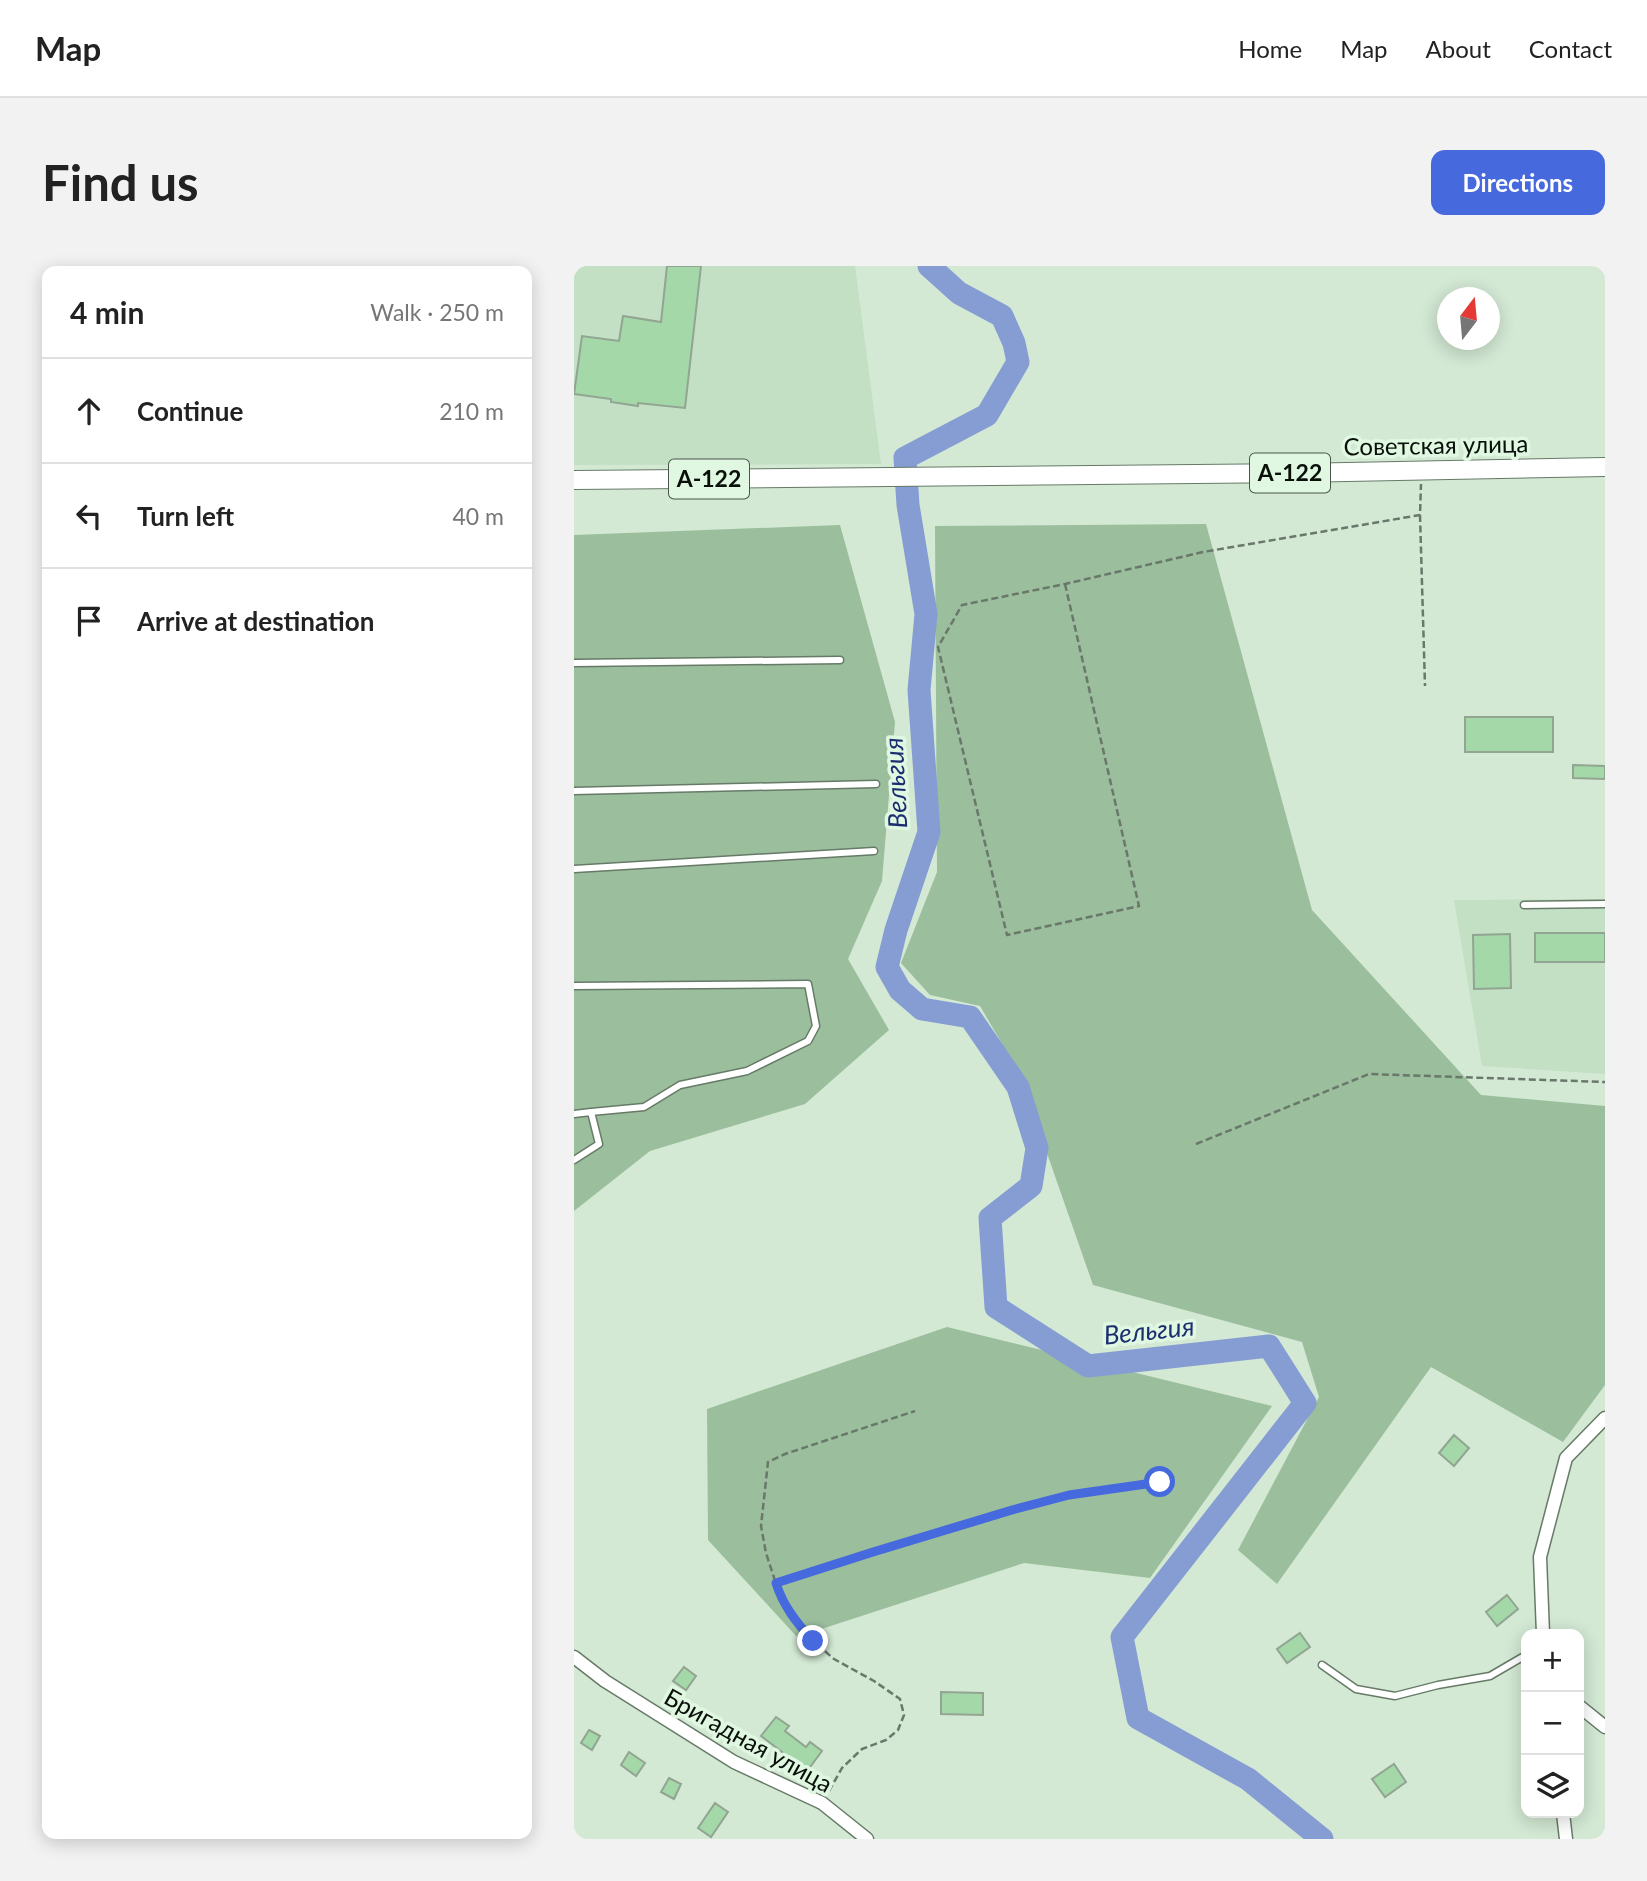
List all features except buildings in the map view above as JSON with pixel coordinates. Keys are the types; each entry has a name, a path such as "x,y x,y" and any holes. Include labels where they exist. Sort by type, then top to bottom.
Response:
{"main road":[{"name":"Советская улица","path":"574,480 1605,467"}],"street":[{"path":"1543,1629 1540,1557 1566,1458 1605,1418"},
{"name":"Бригадная улица","path":"574,1657 605,1681 734,1762 821,1803 867,1839"},
{"path":"1584,1710 1605,1727"},
{"path":"1564,1818 1566,1839"}],"lane":[{"path":"574,663 840,660"},
{"path":"574,791 876,784"},
{"path":"574,869 874,851"},
{"path":"1524,905 1605,904"},
{"path":"574,986 808,984 816,1026 807,1041 747,1070 680,1085 645,1107 574,1114"},
{"path":"574,1160 599,1144 591,1112"},
{"path":"1322,1665 1356,1689 1395,1696 1490,1676 1521,1658"}],"path":[{"path":"1421,471 1425,686"},
{"path":"1065,584 1139,906 1007,935 939,647 962,605 1203,552 1420,515"},
{"path":"1196,1144 1369,1074 1605,1082"},
{"path":"821,1803 842,1768 862,1749 886,1740 898,1730 904,1715 900,1699 834,1659 813,1641 794,1620 780,1596 766,1553 761,1526 768,1462 915,1411"},
{"path":"776,1583 1069,1495 1160,1482"}],"shaded area":[{"path":"574,266 855,266 881,464 574,465"},
{"path":"1206,524 1312,910 1481,1095 1605,1106 1605,1385 1563,1442 1431,1367 1277,1584 1238,1550 1319,1397 1302,1342 1093,1285 1019,1073 980,1006 930,995 901,963 937,872 935,526"},
{"path":"840,525 895,722 882,881 848,959 889,1030 805,1104 650,1151 574,1211 574,535"},
{"path":"1605,899 1605,1074 1482,1066 1454,900"},
{"path":"947,1327 1272,1406 1150,1578 1024,1563 797,1637 708,1540 707,1409"}],"waterway":[{"name":"Вельгия","path":"929,266 959,293 1002,316 1014,343 1018,362 987,415 905,458 908,505 926,614 919,690 929,832 896,930 887,967 900,990 922,1009 970,1017 1018,1087 1037,1148 1031,1186 990,1218 996,1307 1088,1366 1269,1346 1305,1403 1122,1637 1138,1718 1248,1779 1322,1839"}],"route":[{"path":"813,1641 794,1620 776,1583 1069,1495 1160,1482"}]}
